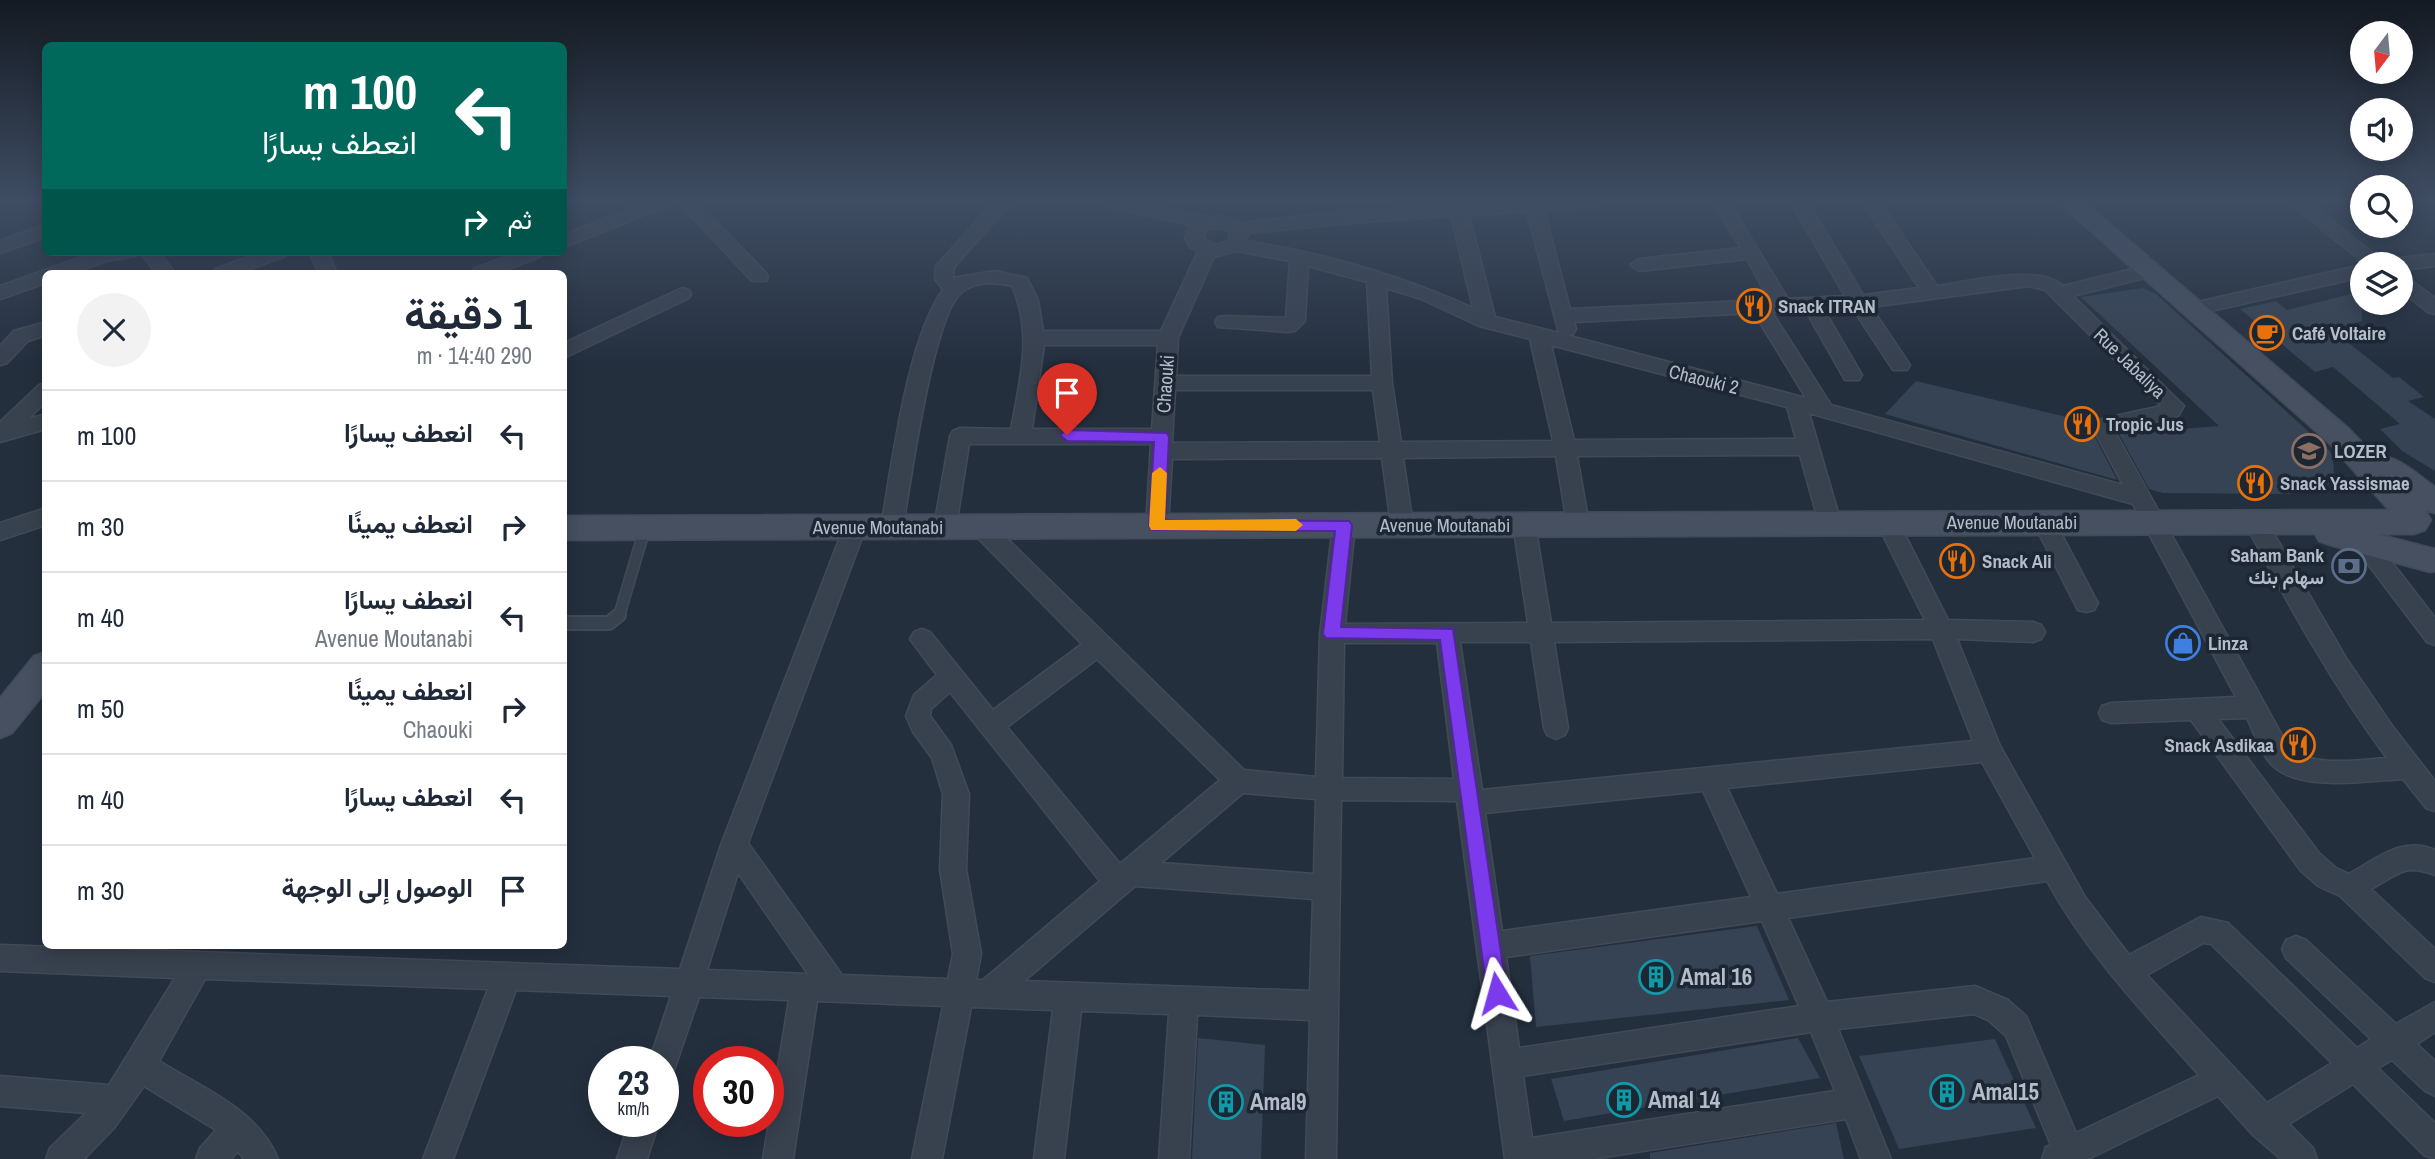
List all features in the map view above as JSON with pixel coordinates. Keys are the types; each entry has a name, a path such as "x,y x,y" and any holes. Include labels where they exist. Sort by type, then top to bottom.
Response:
{"street":[{"path":"63,270 103,256"},
{"path":"152,256 164,270"},
{"path":"230,270 268,256"},
{"path":"493,270 526,256"},
{"path":"738,256 759,278"},
{"path":"953,289 944,279 945,266 954,256"},
{"name":"Chaouki","path":"1157,526 1168,338 1205,256"},
{"name":"Chaouki 2","path":"1292,256 1376,278 1427,295 1486,321 1796,402 2149,511"},
{"path":"1470,256 1486,321"},
{"path":"1547,256 1571,345"},
{"path":"1639,265 1724,256"},
{"path":"1755,256 1781,304"},
{"path":"1831,256 1900,365"},
{"path":"1907,256 1931,293"},
{"path":"2132,256 2425,514"},
{"path":"1225,322 1288,326 1295,321 1299,258"},
{"path":"2413,263 2435,260"},
{"path":"2059,293 2149,271"},
{"path":"2193,309 2350,274"},
{"path":"892,527 913,405 940,307 953,289 981,278 1005,276 1020,282 1031,300 1036,338 1020,435"},
{"path":"0,293 42,277"},
{"path":"1376,278 1382,383 1402,525"},
{"name":"Rue Jabaliya","path":"1562,316 1858,302 2029,280 2052,286 2174,406 2171,411 2106,425 2105,432 2149,511"},
{"path":"2413,291 2435,308"},
{"path":"567,350 682,294"},
{"path":"1758,305 1825,411"},
{"path":"1812,305 1852,374"},
{"path":"0,358 25,333 42,329"},
{"path":"1539,336 1565,446 1578,524"},
{"path":"1036,338 1168,338"},
{"path":"1165,383 1382,383"},
{"path":"0,435 42,394"},
{"path":"1796,402 1830,523"},
{"path":"0,435 42,422"},
{"path":"945,527 960,436 1020,435 1161,444 1391,452 1565,446 1808,447"},
{"path":"2339,436 2366,531 2435,635"},
{"path":"2149,511 2281,758 2289,765 2308,770 2409,768"},
{"name":"Avenue Moutanabi","path":"567,528 2043,522 2149,511 2366,531"},
{"path":"2366,531 2425,514"},
{"path":"2425,514 2413,535 2416,543 2433,562"},
{"path":"0,532 42,517"},
{"path":"2270,521 2298,604 2409,768 2435,800"},
{"path":"2043,522 2086,603"},
{"path":"1888,523 1941,629 1989,750 2075,906 2125,972 2263,1123 2302,1159"},
{"path":"1524,524 1556,729"},
{"path":"1321,1159 1332,634 1344,525"},
{"path":"669,1046 734,845 855,527"},
{"path":"981,527 1238,780 1328,789 1470,797 1710,779 1989,750"},
{"path":"2366,531 2433,562"},
{"path":"1332,634 1941,629 2033,632"},
{"path":"1447,634 1520,1157 1856,1103"},
{"path":"922,639 990,726 1123,878 1326,888"},
{"path":"990,726 1098,645"},
{"path":"0,723 42,671"},
{"path":"927,1159 975,993 965,932 955,897 952,866 958,797 951,770 936,741 920,722 917,712 920,705 951,677"},
{"path":"2111,713 2252,707"},
{"path":"2198,711 2310,862 2327,877 2350,887 2435,968"},
{"path":"1710,779 1856,1103 1876,1159"},
{"path":"975,993 1123,878 1238,780"},
{"path":"734,845 835,988"},
{"path":"2350,887 2406,857 2419,856 2435,863"},
{"path":"1491,946 2054,868"},
{"path":"2125,972 2201,930 2218,932 2435,1144"},
{"path":"2296,949 2435,1081"},
{"path":"0,958 41,952 198,965 1324,1006"},
{"path":"61,1159 77,1146 116,1101 198,965"},
{"path":"438,1159 507,976"},
{"path":"778,1159 805,987"},
{"path":"1049,1159 1069,996"},
{"path":"1174,1159 1184,1000"},
{"path":"1507,1064 1818,1017 1975,1000 1997,1010 2016,1026 2062,1156 2222,1079"},
{"path":"2263,1123 2435,1016"},
{"path":"139,1066 239,1128 263,1159"},
{"path":"0,1091 116,1101"},
{"path":"211,1159 239,1128"},
{"path":"632,1159 639,1137"}],"lane":[{"path":"567,623 609,623 618,618 645,528"}],"building":[{"path":"2143,288 2156,294 2329,450 2333,456 2334,476 2327,486 2312,492 2288,494 2163,493 2149,489 2119,434 2219,426 2081,297"},
{"path":"2350,294 2350,315 2362,315 2362,321 2338,327 2352,338 2345,340 2393,378 2399,377 2424,397 2408,401 2435,419 2435,471 2402,451 2380,429 2400,424 2333,367 2315,372 2240,309 2276,301 2287,310"},
{"path":"1916,381 2091,423 2093,433 2117,480 1885,414"},
{"name":"Amal 16","path":"1757,926 1789,1000 1536,1027 1530,956"},
{"name":"Amal9","path":"1198,1038 1265,1045 1261,1159 1192,1159"},
{"name":"Amal 14","path":"1798,1038 1820,1078 1564,1121 1551,1079"},
{"name":"Amal15","path":"1995,1039 2036,1128 1899,1149 1859,1056"},
{"path":"1836,1123 1844,1159 1650,1159 1650,1153"}],"slow traffic":[{"path":"1160,473 1157,526 1296,525"}],"place":[{"name":"Snack ITRAN","path":"1754,306"},
{"name":"Café Voltaire","path":"2267,333"},
{"name":"Tropic Jus","path":"2082,424"},
{"name":"LOZER","path":"2309,451"},
{"name":"Snack Yassismae","path":"2255,483"},
{"name":"Snack Ali","path":"1957,561"},
{"name":"Saham Bank سهام بنك","path":"2349,566"},
{"name":"Linza","path":"2183,643"},
{"name":"Snack Asdikaa","path":"2298,745"},
{"name":"Amal 16","path":"1656,977"},
{"name":"Amal15","path":"1947,1092"},
{"name":"Amal 14","path":"1624,1100"},
{"name":"Amal9","path":"1226,1102"}],"route":[{"path":"1067,435 1162,437 1157,526 1344,525 1332,634 1447,634 1497,993"}]}
